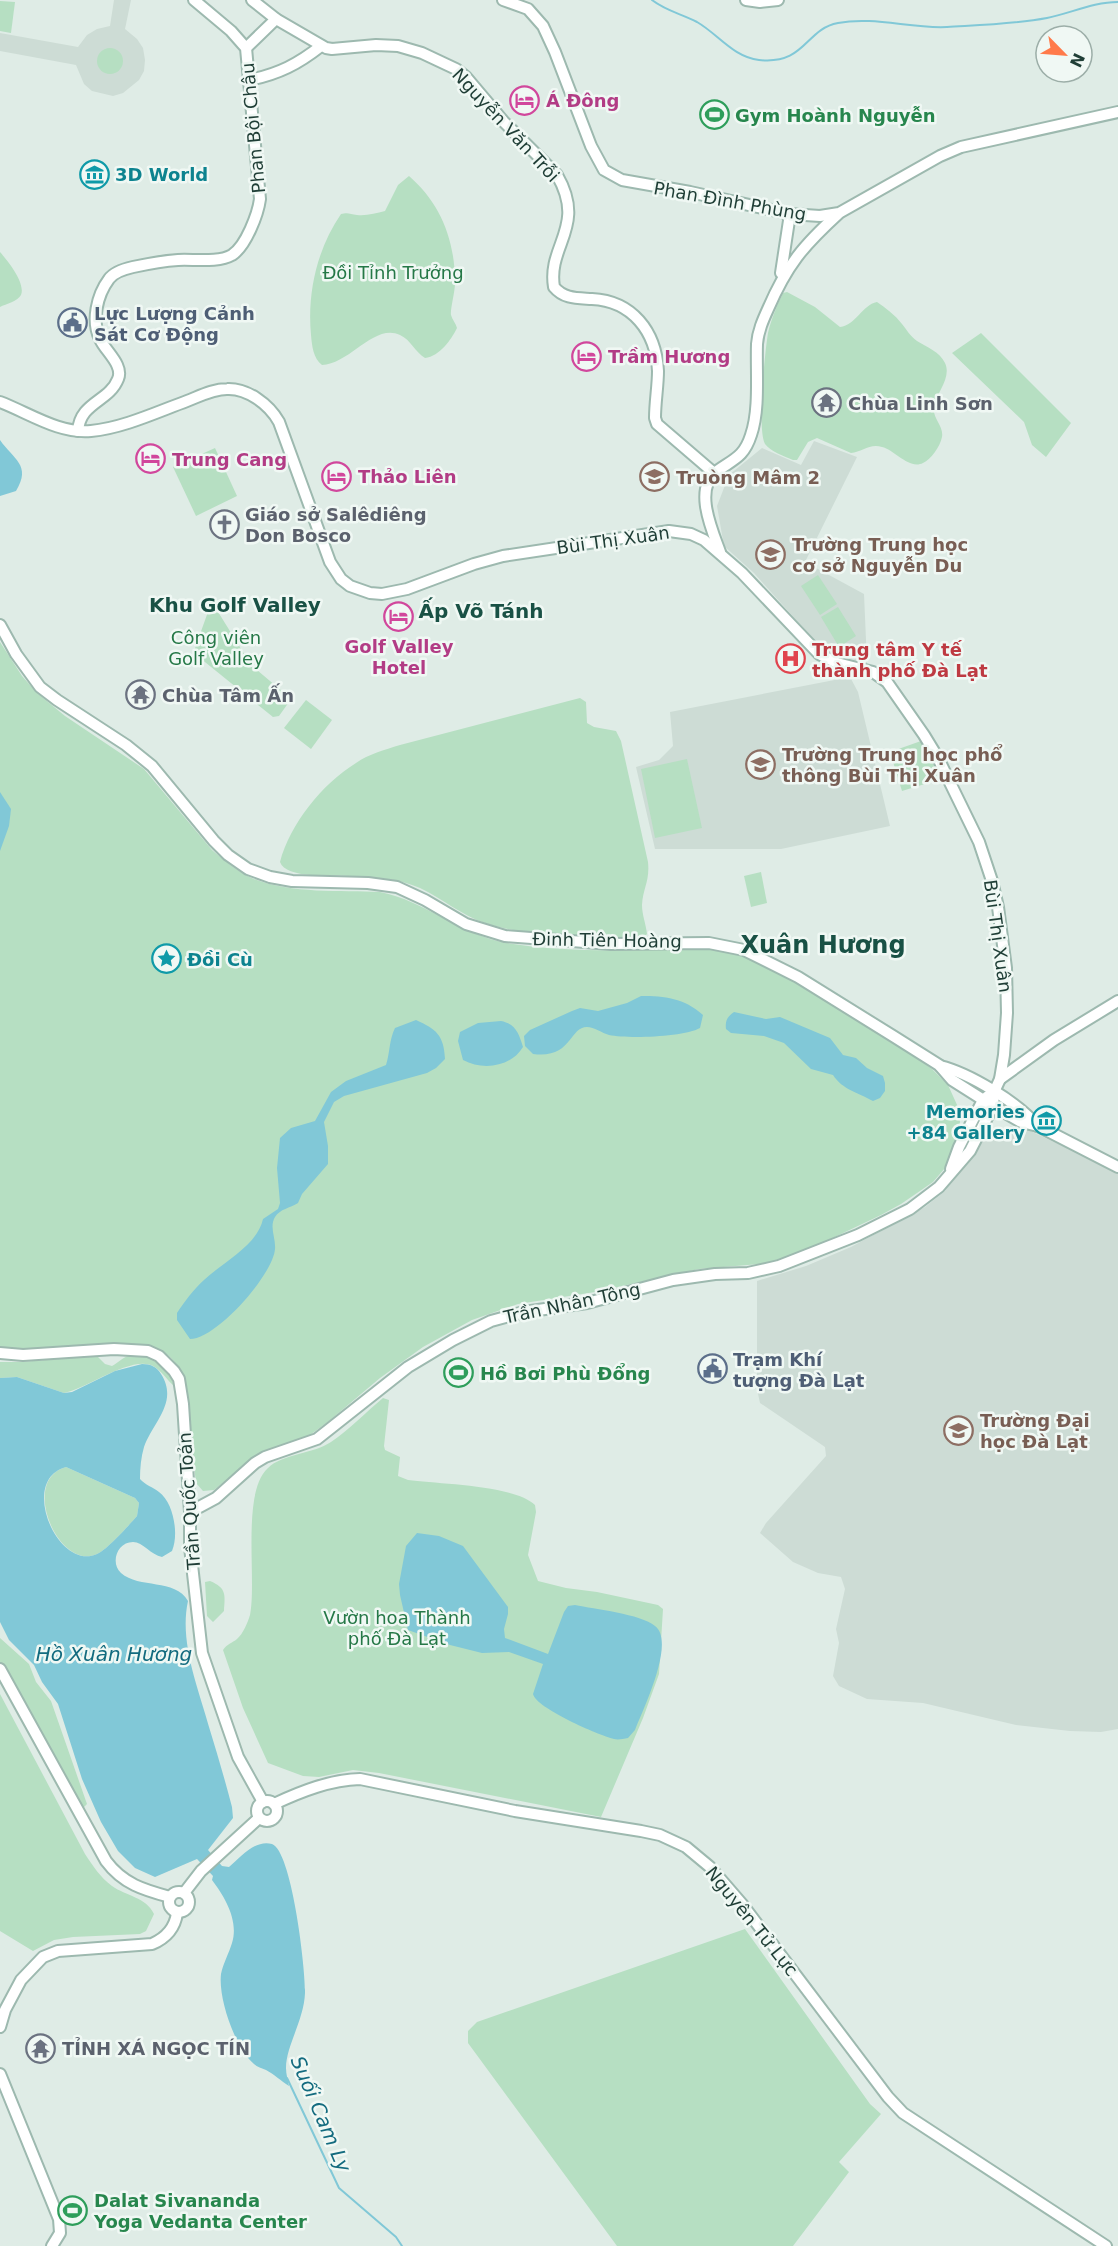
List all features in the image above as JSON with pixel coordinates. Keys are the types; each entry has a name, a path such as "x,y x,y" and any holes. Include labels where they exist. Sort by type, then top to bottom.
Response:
{"main road":[{"path":"194,0 246,48 276,19"},
{"name":"Nguyễn Văn Trỗi","path":"252,0 276,19 321,46 332,50 376,45 398,46 422,53 456,69 466,77 504,122 557,175 566,199 568,225 554,269 554,287 565,296 615,302 636,316 655,351 658,369 655,418 657,424 714,473"},
{"name":"Phan Đình Phùng","path":"502,0 528,9 543,26 555,51 591,146 604,170 610,175 631,183 690,192 790,214 820,216 839,213 940,156 961,147 1118,112"},
{"path":"747,0 760,2 778,0"},
{"path":"249,80 279,73 321,46"},
{"name":"Phan Bội Châu","path":"78,431 84,412 109,392 118,380 118,368 100,340 95,327 101,292 110,277 122,270 138,266 176,260 222,258 233,254 254,222 260,199 246,48"},
{"path":"779,282 798,254 839,213"},
{"path":"722,555 710,525 706,506 709,480 714,473 737,460 751,437 755,415 758,341 761,325 779,282 787,244 790,214"},
{"name":"Bùi Thị Xuân","path":"0,402 58,428 92,432 224,389 243,392 255,398 271,409 280,425 330,562 336,572 351,586 370,593 382,594 407,589 474,564 503,556 659,532 678,531 704,540 742,573 819,654 837,663 873,672 887,682 938,758 979,842 998,908 1008,994 1000,1079"},
{"name":"Đinh Tiên Hoàng","path":"0,625 16,654 40,687 126,745 152,766 214,841 228,855 248,869 270,877 292,881 397,887 466,924 505,936 611,944 709,943 744,950 798,977 939,1065 952,1080 993,1106 1021,1122 1038,1126"},
{"path":"993,1106 994,1092 1000,1079 1054,1040 1118,1001"},
{"name":"Đinh Tiên Hoàng","path":"939,1065 958,1070 994,1092 1027,1113 1038,1126"},
{"path":"983,1100 994,1092"},
{"name":"Trần Nhân Tông","path":"949,1175 959,1147 983,1100"},
{"name":"Trần Nhân Tông","path":"190,1512 216,1498 246,1470 266,1457 317,1439 396,1376 477,1327 504,1317 587,1303 673,1280 715,1274 748,1273 779,1266 858,1236 910,1209 949,1175 970,1151 993,1106"},
{"path":"1038,1126 1118,1167"},
{"name":"Trần Quốc Toản","path":"0,1353 50,1354 114,1349 148,1351 166,1360 179,1379 190,1512 190,1547 202,1653 238,1757 262,1802"},
{"path":"0,1669 110,1867 132,1885 170,1898"},
{"name":"Nguyên Tử Lực","path":"274,1804 335,1781 360,1779 497,1807 641,1831 660,1835 686,1847 710,1867 742,1904 888,2097 903,2113 1106,2246"},
{"path":"269,1801 274,1804 277,1813 273,1820 265,1821 259,1818 257,1809 262,1802 269,1801"},
{"path":"184,1893 201,1871 259,1818"},
{"path":"178,1892 184,1893 188,1898 188,1906 182,1912 177,1912 170,1907 170,1898 178,1892"},
{"path":"0,2027 5,2010 21,1980 43,1957 58,1951 152,1944 170,1932 177,1912"},
{"path":"0,2074 59,2219 60,2233 52,2246"}],"shaded area":[{"path":"114,0 131,0 125,29 137,39 143,48 145,60 144,71 139,80 123,93 113,96 92,91 84,84 76,65 0,51 0,33 78,47 87,35 97,29 110,26"},
{"name":"Trường Trung học cơ sở Nguyễn Du","path":"814,441 857,457 805,562 864,594 867,663 825,652 754,573 724,546 717,506 729,475 762,448 801,465"},
{"name":"Trường Trung học phổ thông Bùi Thị Xuân","path":"850,677 858,692 890,826 781,849 655,849 636,767 659,760 673,746 670,712"},
{"name":"Trường Đại học Đà Lạt","path":"1012,1126 1024,1128 1118,1172 1118,1729 1101,1732 1016,1725 923,1703 867,1699 839,1686 833,1676 839,1643 836,1629 845,1589 841,1577 818,1573 793,1562 760,1533 766,1523 826,1456 825,1447 760,1403 757,1389 757,1281 806,1266 851,1247 925,1207 945,1191 984,1137 991,1131"}],"green space":[{"path":"0,1 15,2 11,33 0,31"},
{"path":"110,48 119,52 123,61 119,70 110,74 101,70 97,61 101,52"},
{"name":"Đồi Tỉnh Trưởng","path":"409,176 430,198 449,238 455,283 451,315 457,328 444,347 430,357 425,358 418,353 404,337 390,333 381,334 342,358 322,365 313,352 310,319 312,287 326,242 341,214 364,215 385,211 398,185"},
{"path":"0,252 15,272 22,290 17,299 0,307"},
{"path":"787,292 815,307 840,327 850,323 867,307 877,302 896,318 910,335 940,356 945,363 947,374 935,402 934,411 942,437 937,449 929,459 923,463 913,464 878,446 851,453 817,438 808,442 797,460 793,460 774,452 765,444 762,407 768,333 783,293"},
{"path":"981,333 1071,423 1046,457 1032,445 1024,422 952,353"},
{"path":"215,448 237,496 196,516 173,467"},
{"path":"818,575 837,604 820,615 801,586"},
{"name":"Công viên Golf Valley","path":"215,607 251,665 289,697 289,702 279,716 273,717 195,654 194,651 209,609"},
{"path":"838,607 856,636 839,647 821,617"},
{"path":"0,642 22,676 37,693 65,716 144,769 212,850 254,879 300,889 380,892 397,896 474,933 507,943 590,950 716,949 751,958 774,969 908,1052 932,1069 948,1085 958,1107 960,1122 953,1153 945,1168 933,1182 901,1204 799,1254 778,1261 699,1269 595,1292 518,1304 472,1320 423,1347 380,1378 310,1435 261,1452 214,1490 203,1491 196,1483 184,1379 169,1356 155,1348 136,1344 40,1350 0,1347"},
{"path":"580,698 586,702 587,723 594,727 616,731 621,741 648,862 642,905 647,934 644,937 564,937 521,932 476,920 420,888 403,882 376,878 300,874 284,867 280,862 291,833 309,806 331,782 361,760 400,745"},
{"path":"306,700 332,720 311,749 284,728"},
{"path":"921,741 941,779 902,791 890,752"},
{"path":"687,759 702,828 655,838 641,769"},
{"path":"761,872 767,903 751,907 744,876"},
{"path":"97,1356 105,1364 112,1366 129,1356 151,1359 158,1362 168,1372 174,1386 156,1368 144,1364 121,1369 64,1393 17,1377 0,1378 0,1362"},
{"name":"Vườn hoa Thành phố Đà Lạt","path":"383,1398 389,1400 384,1446 385,1450 400,1457 398,1476 408,1480 493,1489 525,1498 535,1505 536,1512 528,1555 538,1581 658,1605 663,1609 659,1674 601,1817 379,1773 353,1770 319,1777 303,1776 268,1763 243,1708 223,1650 241,1634 250,1615 252,1516 260,1480 274,1463 331,1442"},
{"path":"66,1467 135,1498 139,1503 137,1516 112,1543 97,1554 83,1556 70,1550 58,1538 50,1522 45,1505 46,1489 52,1475"},
{"path":"210,1581 220,1586 224,1593 224,1611 213,1622 207,1616 205,1582"},
{"path":"0,1638 29,1664 36,1682 51,1701 87,1804 81,1810 0,1670"},
{"path":"0,1694 91,1863 108,1883 141,1900 154,1914 146,1931 140,1934 54,1940 33,1951 0,1931"},
{"path":"745,1929 870,2104 881,2114 839,2162 849,2172 793,2246 617,2246 468,2043 468,2031 477,2022"}],"water":[{"path":"0,440 19,463 22,475 16,491 0,496"},
{"path":"0,792 11,809 9,826 0,851"},
{"path":"641,996 666,998 689,1005 703,1015 700,1028 669,1035 629,1037 609,1035 587,1027 581,1028 562,1048 555,1052 533,1054 525,1046 524,1036 530,1030 572,1011 580,1008 598,1011 627,1003"},
{"path":"734,1012 766,1019 780,1017 830,1038 843,1055 856,1058 867,1068 883,1076 885,1091 880,1098 873,1101 846,1087 833,1075 811,1069 784,1043 764,1036 731,1033 726,1029 726,1024 728,1017"},
{"path":"416,1020 434,1030 441,1038 445,1059 427,1073 344,1096 334,1102 324,1122 328,1164 302,1194 298,1203 282,1210 275,1217 273,1225 275,1249 265,1274 242,1304 228,1317 214,1329 190,1339 177,1320 177,1313 204,1280 247,1245 260,1229 263,1219 278,1209 280,1203 277,1168 280,1138 291,1128 315,1121 331,1092 346,1081 386,1065 395,1028"},
{"path":"501,1021 510,1024 518,1034 523,1047 518,1054 504,1063 488,1066 463,1060 458,1041 460,1032 478,1023"},
{"name":"Hồ Xuân Hương","path":"142,1364 153,1366 158,1369 166,1384 166,1403 144,1447 140,1479 164,1497 172,1511 175,1528 174,1544 172,1551 162,1557 137,1543 127,1543 119,1549 116,1564 121,1573 129,1578 175,1589 188,1601 186,1632 191,1664 227,1787 233,1818 208,1850 222,1866 229,1867 254,1847 266,1843 272,1844 279,1852 286,1867 300,1938 305,1993 302,2013 287,2060 289,2086 255,2065 247,2057 229,2022 222,1996 221,1974 232,1943 234,1926 222,1894 212,1880 213,1876 197,1859 155,1877 135,1868 118,1851 101,1822 82,1779 58,1704 42,1682 34,1665 9,1640 0,1622 0,1378 17,1377 64,1393 72,1392 115,1371","holes":["66,1467 135,1498 139,1503 137,1516 129,1525 101,1552 83,1556 69,1550 57,1538 44,1505 45,1489 52,1475"]},
{"path":"417,1533 439,1536 463,1546 508,1607 504,1629 505,1638 548,1654 564,1612 568,1606 575,1605 629,1615 655,1626 660,1634 662,1646 660,1660 635,1730 628,1738 616,1739 595,1732 556,1713 537,1700 533,1694 543,1664 509,1652 482,1653 450,1645 408,1630 399,1584 406,1546"}],"waterway":[{"path":"652,0 697,22 733,50 759,60 787,57 818,32 838,23 865,21 933,27 997,24 1047,18 1091,6 1118,2"},
{"name":"Suối Cam Ly","path":"287,2078 339,2188 396,2237 402,2246"}],"place":[{"name":"Á Đông","path":"525,100"},
{"name":"Gym Hoành Nguyễn","path":"714,115"},
{"name":"3D World","path":"94,174"},
{"name":"Lực Lượng Cảnh Sát Cơ Động","path":"73,323"},
{"name":"Trầm Hương","path":"587,356"},
{"name":"Chùa Linh Sơn","path":"827,403"},
{"name":"Trung Cang","path":"151,459"},
{"name":"Thảo Liên","path":"337,476"},
{"name":"Truòng Mâm 2","path":"655,477"},
{"name":"Giáo sở Salêdiêng Don Bosco","path":"224,524"},
{"name":"Trường Trung học cơ sở Nguyễn Du","path":"771,554"},
{"name":"Golf Valley Hotel","path":"399,617"},
{"name":"Trung tâm Y tế thành phố Đà Lạt","path":"791,659"},
{"name":"Chùa Tâm Ấn","path":"141,695"},
{"name":"Trường Trung học phổ thông Bùi Thị Xuân","path":"761,764"},
{"name":"Đồi Cù","path":"166,959"},
{"name":"Memories +84 Gallery","path":"1046,1121"},
{"name":"Trạm Khí tượng Đà Lạt","path":"712,1369"},
{"name":"Hồ Bơi Phù Đổng","path":"459,1373"},
{"name":"Trường Đại học Đà Lạt","path":"959,1430"},
{"name":"TỈNH XÁ NGỌC TÍN","path":"41,2048"},
{"name":"Dalat Sivananda Yoga Vedanta Center","path":"73,2210"}],"district":[{"name":"Khu Golf Valley","path":"235,605"},
{"name":"Ấp Võ Tánh","path":"481,611"},
{"name":"Xuân Hương","path":"823,945"}]}
